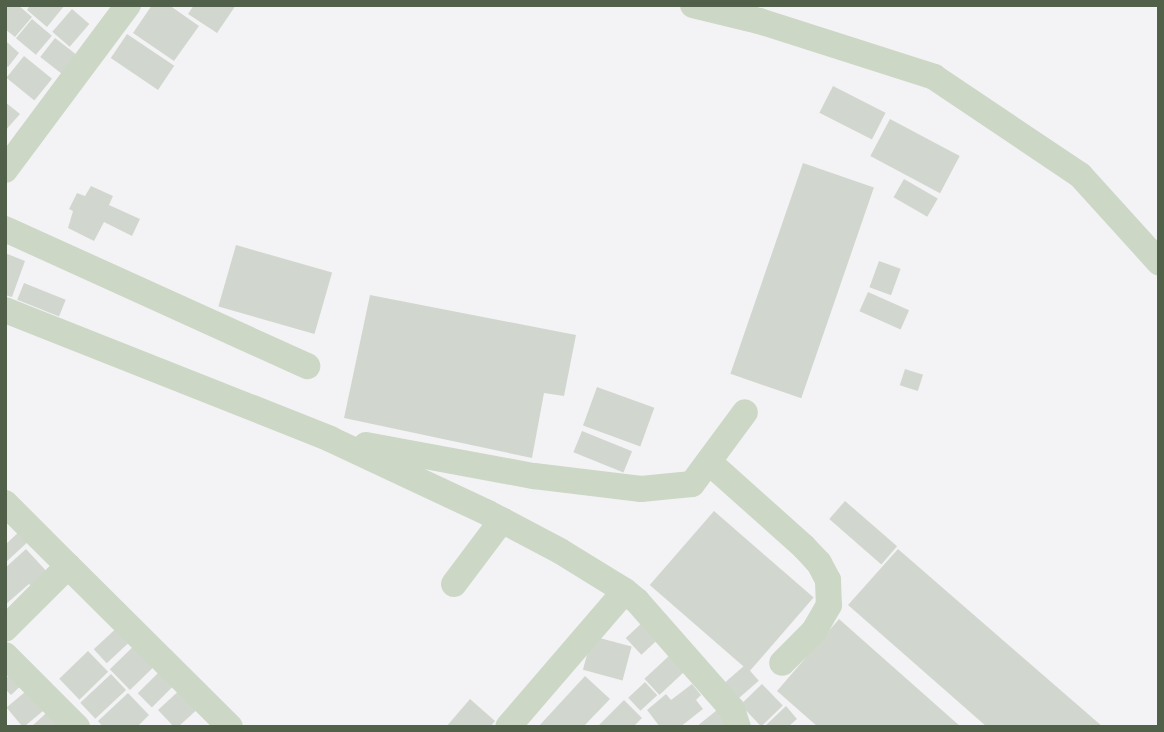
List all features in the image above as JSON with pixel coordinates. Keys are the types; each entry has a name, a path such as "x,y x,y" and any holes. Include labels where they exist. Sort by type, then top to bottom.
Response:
{"street":[{"path":"5,170 128,5"},
{"path":"693,5 759,21 934,77 1080,175 1159,262"},
{"path":"5,229 307,366"},
{"path":"5,310 330,439 502,520 625,591 732,709 738,727"},
{"path":"330,439 534,476 641,489 692,484 745,412"},
{"path":"709,462 804,547 819,563 828,580 829,605 814,631 782,663"},
{"path":"5,503 230,727"},
{"path":"454,584 502,520"},
{"path":"5,629 68,566"},
{"path":"508,727 625,591"},
{"path":"5,655 78,727"}],"building":[{"path":"5,5 18,5 32,17 15,37 5,29"},
{"path":"30,5 65,5 47,27 27,10"},
{"path":"152,5 169,5 199,26 174,61 133,33"},
{"path":"194,5 236,5 217,33 188,14"},
{"path":"72,9 89,24 70,47 52,32"},
{"path":"32,19 52,36 36,55 16,38"},
{"path":"127,34 174,66 158,90 111,58"},
{"path":"55,38 78,56 63,75 40,57"},
{"path":"7,42 19,53 8,67 5,65"},
{"path":"24,56 52,79 34,100 6,78"},
{"path":"833,86 886,113 872,140 819,113"},
{"path":"5,102 20,114 5,131"},
{"path":"890,119 960,156 940,193 870,156"},
{"path":"803,163 874,187 801,398 730,374"},
{"path":"904,179 938,198 927,217 894,197"},
{"path":"91,186 113,196 109,205 140,219 132,236 104,222 94,241 68,228 73,211 69,209 77,193 85,196"},
{"path":"236,245 332,273 314,334 218,307"},
{"path":"5,253 25,261 12,297 5,295"},
{"path":"879,261 901,269 891,295 869,287"},
{"path":"24,283 66,300 59,317 17,300"},
{"path":"868,292 909,310 901,329 859,311"},
{"path":"370,295 576,335 564,396 544,393 532,458 344,418"},
{"path":"905,369 923,375 918,391 900,385"},
{"path":"597,387 654,408 640,446 583,426"},
{"path":"582,431 632,451 623,473 573,452"},
{"path":"845,501 897,546 881,564 829,519"},
{"path":"714,511 814,598 749,672 650,585"},
{"path":"22,529 31,539 5,563 5,545"},
{"path":"26,549 49,574 34,589 29,584 5,605 5,568"},
{"path":"898,549 1103,727 987,727 848,605"},
{"path":"839,619 961,727 818,727 777,691"},
{"path":"644,621 660,638 641,655 626,638"},
{"path":"123,622 136,636 107,663 94,649"},
{"path":"592,636 632,647 623,680 583,670"},
{"path":"140,640 160,661 130,690 110,669"},
{"path":"88,651 108,672 79,700 59,679"},
{"path":"670,655 685,671 659,695 644,679"},
{"path":"166,665 180,679 152,707 138,693"},
{"path":"745,665 759,681 736,701 722,685"},
{"path":"17,669 27,680 11,695 5,689 5,679"},
{"path":"111,674 126,690 95,719 80,703"},
{"path":"585,676 610,699 583,727 538,727"},
{"path":"645,682 657,695 640,711 628,698"},
{"path":"692,684 701,695 696,700 703,709 680,727 660,727 647,710 666,694 671,700"},
{"path":"762,684 783,706 761,726 740,705"},
{"path":"184,686 202,705 178,727 174,727 158,710"},
{"path":"31,687 48,707 24,727 6,708"},
{"path":"128,693 149,715 137,727 103,727 98,721"},
{"path":"470,699 495,721 490,727 446,727"},
{"path":"624,700 642,718 633,727 597,727"},
{"path":"55,705 59,727 31,727"},
{"path":"786,706 797,719 788,727 764,727"},
{"path":"717,710 731,727 696,727"}]}
